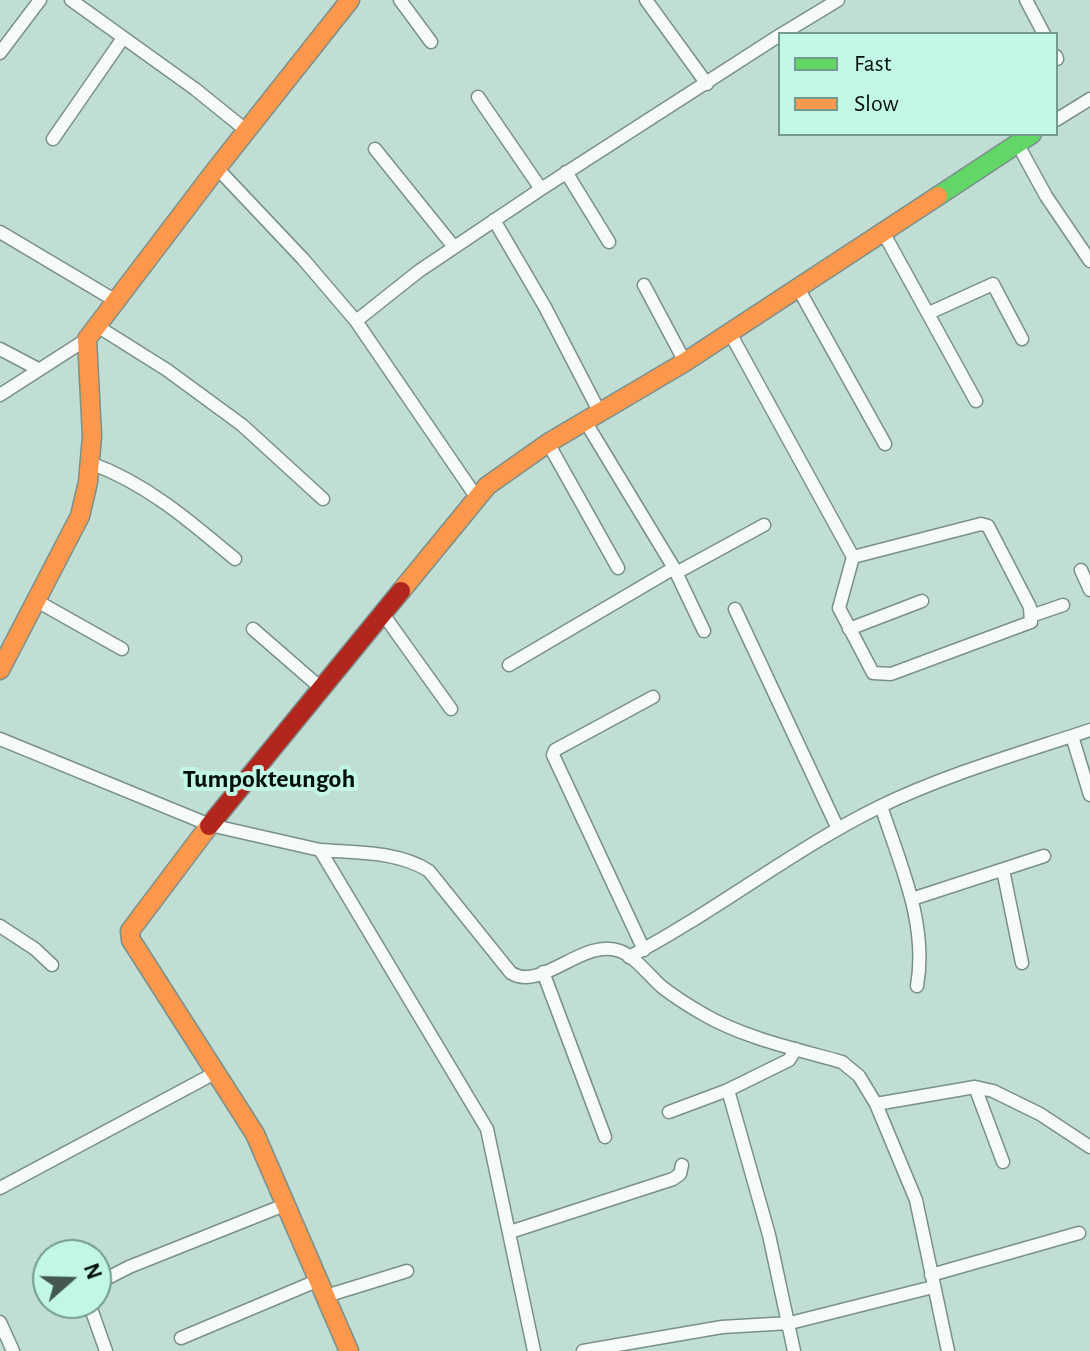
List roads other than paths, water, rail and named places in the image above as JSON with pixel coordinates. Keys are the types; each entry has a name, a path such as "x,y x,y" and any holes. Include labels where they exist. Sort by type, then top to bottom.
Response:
{"street":[{"path":"0,53 40,0"},
{"path":"71,0 90,6 123,38 247,131"},
{"path":"0,395 92,332 350,0"},
{"path":"400,0 431,42"},
{"path":"646,0 707,84"},
{"path":"786,32 838,0"},
{"path":"1026,0 1043,32"},
{"path":"356,321 419,271 494,220 778,37"},
{"path":"53,139 123,38"},
{"path":"478,97 541,189"},
{"path":"1058,119 1090,99"},
{"path":"347,1350 255,1134 129,936 130,931 210,825 477,498 497,478 548,443 685,362 1025,139 1046,196 1090,261"},
{"path":"375,149 454,247"},
{"path":"217,168 303,259 356,321 477,498"},
{"path":"566,172 609,242"},
{"path":"494,220 545,307 592,417 704,631"},
{"path":"0,232 116,301"},
{"path":"883,232 976,401"},
{"path":"929,313 993,284 1022,339"},
{"path":"644,285 685,362"},
{"path":"798,288 885,444"},
{"path":"0,670 80,516 90,463 92,332"},
{"path":"92,332 167,370 242,425 323,499"},
{"path":"730,333 853,557 839,608 873,673 891,674 1031,622 1030,607 988,526 981,524 853,557"},
{"path":"0,349 38,369"},
{"path":"548,443 618,568"},
{"path":"90,463 116,472 147,489 235,559"},
{"path":"509,665 675,571 764,525"},
{"path":"1081,570 1090,590"},
{"path":"35,600 122,649"},
{"path":"849,629 922,601"},
{"path":"1031,616 1063,605"},
{"path":"735,609 838,829"},
{"path":"383,614 451,709"},
{"path":"253,629 322,689"},
{"path":"644,950 553,755 555,750 653,697"},
{"path":"629,957 881,806 997,760 1090,730"},
{"path":"1072,736 1090,795"},
{"path":"0,739 210,825 320,850 414,861 429,871 511,973 526,978 587,952 602,948 620,951 702,1014 724,1025 842,1062 853,1070 876,1104 916,1200 948,1351"},
{"path":"881,806 912,899 921,960 917,986"},
{"path":"320,850 487,1129 534,1351"},
{"path":"912,899 1044,856"},
{"path":"1003,870 1022,963"},
{"path":"0,926 35,949 52,965"},
{"path":"543,972 605,1137"},
{"path":"669,1112 728,1090 789,1060 796,1049"},
{"path":"0,1188 215,1073"},
{"path":"876,1104 975,1087 993,1091 1040,1114 1090,1147"},
{"path":"975,1087 1003,1162"},
{"path":"728,1090 758,1190 794,1351"},
{"path":"510,1232 673,1179 680,1174 682,1165"},
{"path":"112,1276 287,1204"},
{"path":"583,1351 722,1327 790,1323 1079,1233"},
{"path":"181,1338 322,1288 407,1271"},
{"path":"95,1319 106,1351"},
{"path":"0,1322 13,1351"}],"district":[{"name":"Tumpokteungoh","path":"269,779"}]}
